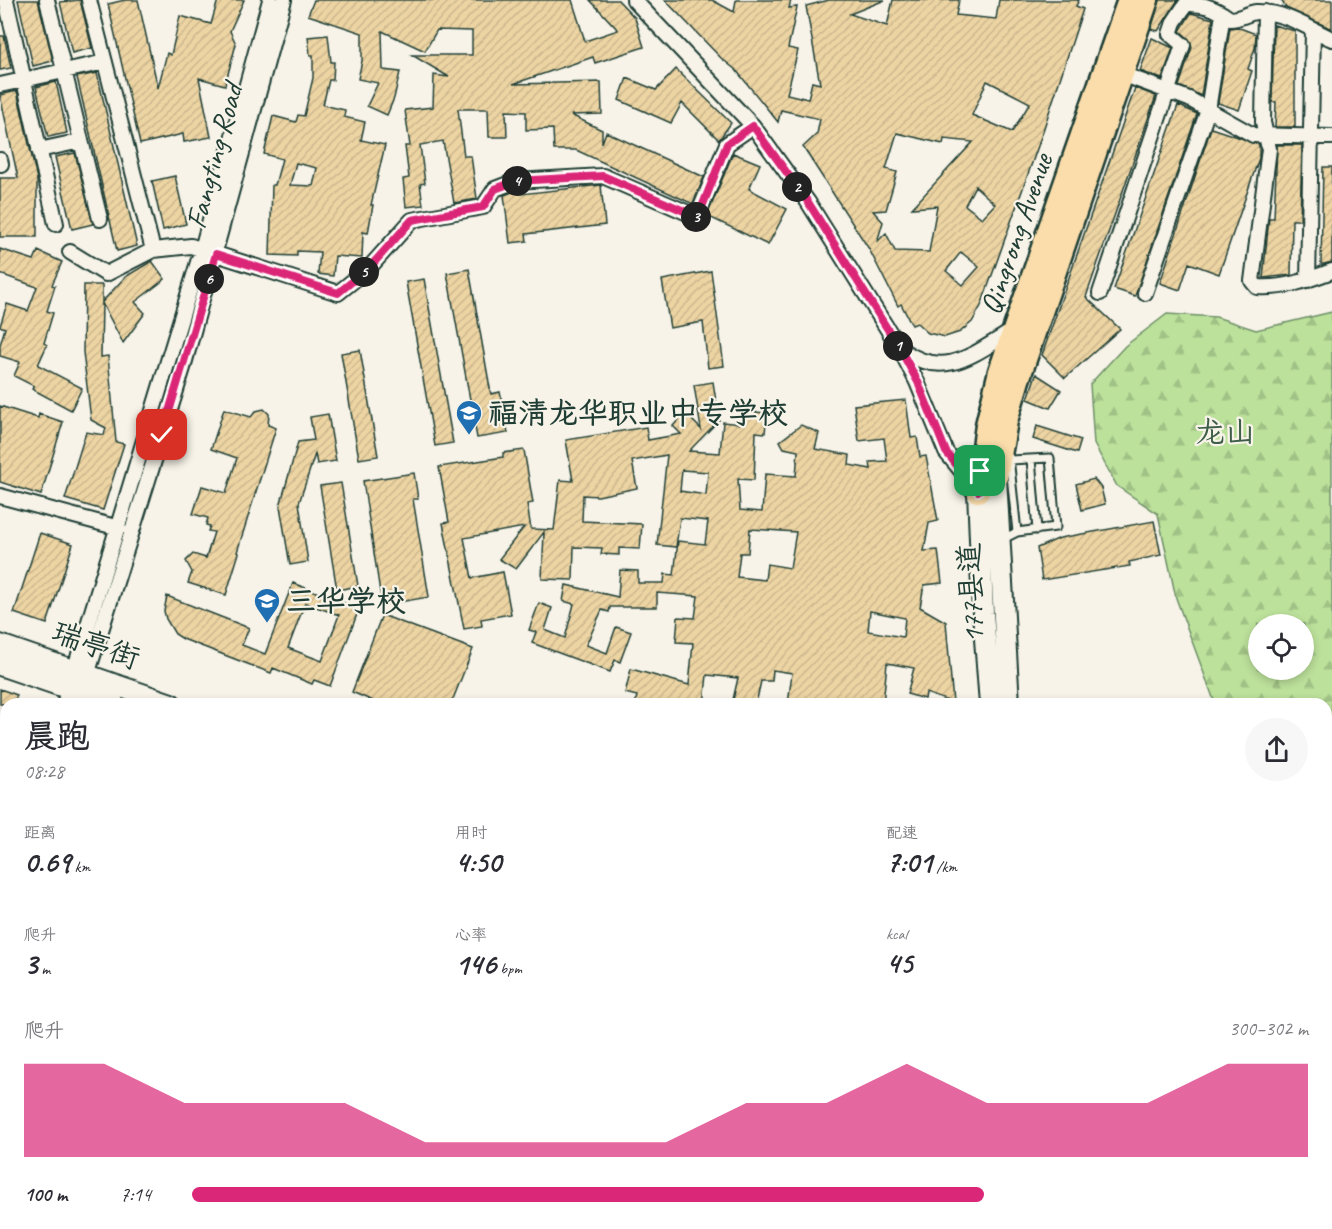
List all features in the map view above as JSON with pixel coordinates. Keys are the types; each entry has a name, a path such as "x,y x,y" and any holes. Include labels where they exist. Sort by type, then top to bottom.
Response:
{"main road":[{"name":"Qingrong Avenue","path":"987,485 987,425 1000,371 1128,0"},
{"name":"Qingrong Avenue","path":"987,485 1006,421 1147,0"},
{"name":"177县道","path":"987,485 998,542 1009,698"},
{"name":"177县道","path":"987,485 982,613 989,698"},
{"name":"瑞亭街","path":"0,645 76,688 135,698"},
{"name":"瑞亭街","path":"0,665 76,688 100,698"}],"street":[{"path":"6,0 56,224"},
{"path":"47,0 100,219"},
{"path":"89,0 153,250"},
{"name":"Fangting Road","path":"76,688 119,528 202,249 270,0"},
{"name":"Fangting Road","path":"76,688 216,254 284,0"},
{"path":"638,2 753,126 808,202 900,349 918,382 946,452 987,485"},
{"path":"1100,293 1183,45 1170,34 1174,22 1186,4 1199,3 1230,19 1242,19 1253,12 1265,12 1291,19 1332,39"},
{"path":"1265,12 1263,122 1269,149 1252,281 1257,287 1271,288 1308,280 1332,271"},
{"path":"1144,293 1208,110 1223,14"},
{"path":"1308,280 1313,30"},
{"path":"0,85 105,62"},
{"path":"1122,74 1208,110 1253,135 1332,137"},
{"path":"70,252 106,274 153,250 191,246 338,293 369,268 412,220 483,207 495,189 516,181 603,176 698,217 727,144 753,126"},
{"path":"39,150 81,141"},
{"path":"900,349 921,362 947,365 961,361 1015,329"},
{"path":"0,496 119,528"}],"lane":[{"path":"1006,421 1010,442 1009,460 1017,532"},
{"path":"998,542 1017,532 1056,527 1050,458 1009,460"},
{"path":"1031,459 1038,530"}],"green space":[{"name":"龙山","path":"1332,312 1332,698 1213,698 1176,598 1158,514 1117,486 1094,444 1090,384 1125,346 1167,314 1216,317 1256,330"}],"building":[{"path":"18,0 38,0 53,61 33,66"},
{"path":"80,0 92,48 72,53 60,2"},
{"path":"138,0 158,88 167,53 171,55 180,16 211,24 218,0 244,0 230,31 236,44 225,85 199,78 211,137 184,142 183,134 140,144 108,4"},
{"path":"314,0 572,0 585,41 618,30 590,0 618,0 635,18 644,47 595,63 593,57 513,84 601,82 602,114 571,115 602,130 602,143 606,132 704,177 693,204 576,150 554,150 553,129 526,130 526,112 506,111 507,137 489,137 488,109 458,109 464,156 471,156 477,199 454,203 443,141 420,145 425,183 420,184 423,205 406,207 403,179 409,178 405,146 410,146 405,110 433,107 434,75 449,77 412,55 472,55 472,31 437,30 425,51 382,31 383,70 400,72 387,115 367,106 378,83 358,79 362,61 362,33 308,15"},
{"path":"665,0 712,0 734,12 736,0 791,0 789,8 797,7 788,48 798,50 787,94 808,99 812,82 820,84 806,6 829,0 885,0 850,14 887,26 893,0 959,0 956,15 996,19 999,0 1079,0 1076,6 1083,9 1038,146 981,306 972,322 960,332 945,337 928,333 917,323 912,325 901,304 898,306 869,249 803,147 817,134 820,119 781,110 778,122 736,70 721,58","holes":["987,81 1030,103 1012,132 972,115","897,133 943,144 944,139 973,142 912,208 937,206 929,252 895,251 886,233 877,242 883,222 873,211 886,210 897,172 886,169","975,186 995,204 982,218 965,205","961,252 979,267 963,285 946,271"]},
{"path":"1160,0 1178,0 1158,31 1151,29"},
{"path":"1281,0 1332,0 1332,29 1286,8"},
{"path":"1191,13 1213,19 1201,96 1179,86 1192,47 1189,39 1180,31"},
{"path":"1274,25 1295,31 1295,127 1275,127 1276,102 1272,102"},
{"path":"1237,27 1256,34 1255,48 1248,69 1252,71 1239,110 1218,103 1230,28"},
{"path":"328,35 331,62 334,62 333,80 329,80 323,105 345,110 344,117 365,122 361,140 385,145 371,205 373,205 368,233 363,232 362,258 335,256 333,276 318,274 320,252 297,251 297,256 270,255 272,185 275,185 282,159 264,154 273,116 296,122 298,115 304,116 313,78 313,55 310,55 308,37","holes":["296,163 317,168 313,186 290,185"]},
{"path":"0,36 4,36 11,68 0,70"},
{"path":"1152,38 1173,48 1162,79 1140,71"},
{"path":"676,69 731,123 719,140 682,103 671,123 619,100 627,78 656,90"},
{"path":"97,73 137,246 117,251 77,77"},
{"path":"56,82 67,133 48,137 36,87"},
{"path":"1135,88 1156,96 1086,297 1120,329 1065,378 1042,355"},
{"path":"17,91 37,179 37,237 0,237 0,178 18,178 0,95"},
{"path":"1178,105 1197,114 1135,296 1114,289"},
{"path":"1211,128 1259,144 1259,158 1219,274 1189,263 1180,290 1160,283"},
{"path":"1277,145 1302,145 1300,220 1292,220 1291,275 1263,278 1269,218 1274,218"},
{"path":"75,153 93,224 72,229 55,157"},
{"path":"733,153 760,164 749,189 787,209 768,245 707,216"},
{"path":"1323,167 1332,167 1332,262 1321,264"},
{"path":"175,176 186,224 163,230 152,181"},
{"path":"601,185 605,225 526,234 527,241 510,243 504,195 518,190 521,190 521,194"},
{"path":"0,249 34,260 38,251 62,262 52,285 55,286 47,311 53,313 44,343 47,345 38,365 82,388 71,410 32,389 34,386 14,376 20,362 0,356 0,345 5,328 0,326 7,304 28,311 37,287 0,274"},
{"path":"152,261 165,279 135,302 145,313 123,343 102,303 101,357 108,356 116,442 124,444 103,510 65,499 86,432 104,435 106,428 91,420 83,352 84,285 102,285 102,302 125,277"},
{"path":"469,269 491,394 500,392 508,433 477,438 447,273"},
{"path":"711,271 724,366 708,368 703,322 670,328 662,280"},
{"path":"424,279 453,443 435,446 406,282"},
{"path":"360,350 378,456 359,459 341,353"},
{"path":"1036,374 1061,390 1050,408 1028,399"},
{"path":"713,382 719,420 689,451 720,453 723,422 740,424 741,411 767,413 765,433 756,432 754,480 738,479 740,510 762,512 765,474 796,476 798,451 784,448 780,441 801,425 819,433 815,449 850,455 849,465 871,469 870,462 887,461 884,438 859,441 854,405 906,400 911,438 917,437 920,457 926,456 938,521 929,523 924,551 938,550 942,583 924,585 920,607 946,622 953,698 940,698 926,693 925,698 921,698 907,694 914,668 887,663 884,698 789,698 792,673 773,670 772,681 761,681 757,698 733,698 738,678 707,675 705,698 636,698 637,696 625,693 631,669 689,685 693,643 676,642 678,617 695,618 698,596 657,593 657,607 610,607 609,612 602,610 586,645 607,653 616,627 631,632 620,662 615,660 610,672 532,643 536,632 529,630 539,603 552,608 545,630 565,638 574,604 563,601 566,585 618,597 620,570 638,571 638,583 664,583 665,574 674,575 678,541 705,544 708,521 680,518 676,547 657,545 667,455 632,461 637,488 598,496 583,495 582,521 642,524 640,549 619,548 619,555 601,554 602,548 574,547 573,580 542,579 544,532 516,569 499,559 524,527 464,538 472,578 503,572 511,614 481,619 482,626 464,629 443,523 449,522 439,467 503,457 503,453 524,450 533,503 527,504 531,529 554,530 560,480 573,481 566,440 646,427 648,440 681,434 673,426 685,413 701,429 694,385","holes":["682,470 708,472 706,495 680,491","750,529 796,532 790,568 767,564 765,580 737,577 740,553 748,553","870,611 905,618 903,637 868,631"]},
{"path":"0,406 38,418 39,414 63,422 41,495 0,482"},
{"path":"224,409 251,417 256,411 264,409 269,414 268,425 276,428 226,595 188,583 192,572 186,561 193,554 206,558 214,532 208,531 210,526 206,525 208,518 193,514 202,486 226,493 237,458 211,449"},
{"path":"328,414 336,461 317,464 315,454 299,503 308,562 290,565 280,506 298,442 314,440 310,417"},
{"path":"1037,426 1081,440 1077,453 1033,439"},
{"path":"414,473 418,499 413,499 429,597 382,605 363,481"},
{"path":"1094,479 1101,488 1105,504 1082,510 1076,484"},
{"path":"341,483 358,586 337,590 320,486"},
{"path":"1154,521 1161,555 1129,562 1130,566 1042,580 1037,548 1060,538"},
{"path":"40,533 73,544 47,624 14,613"},
{"path":"293,583 359,609 330,686 314,680 312,684 273,668 271,673 183,639 175,634 166,619 164,611 167,596 249,628 242,645 265,654","holes":["305,603 339,615 322,661 288,648"]},
{"path":"382,615 473,649 453,698 366,698 352,692"},
{"path":"0,689 17,695 16,698 0,698"}],"place":[{"name":"福清龙华职业中专学校","path":"469,436"},
{"name":"三华学校","path":"267,624"}],"route":[{"path":"162,435 216,254 338,293 369,268 412,220 483,207 495,189 516,181 603,176 698,217 727,144 753,126 808,202 900,349 918,382 946,452 978,491 980,471"}]}
